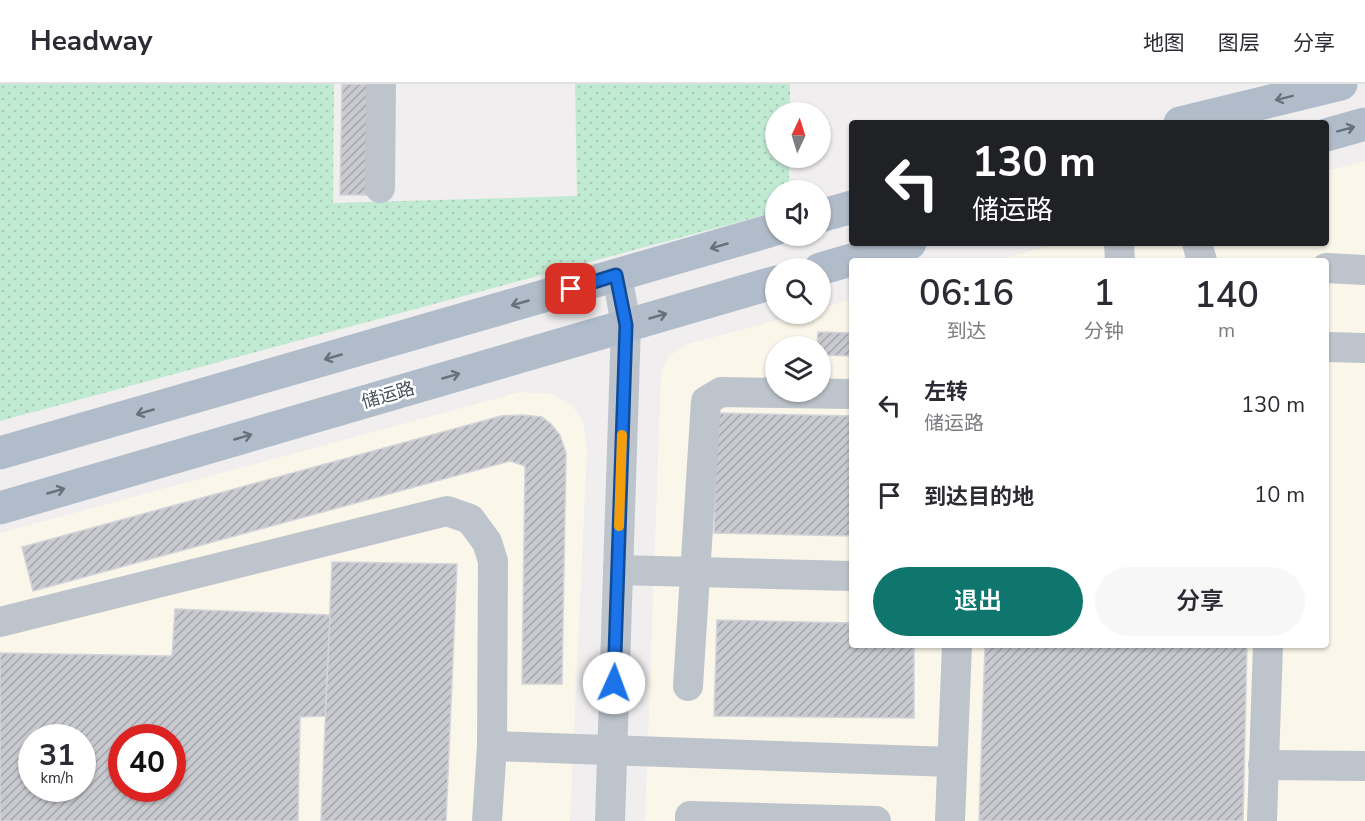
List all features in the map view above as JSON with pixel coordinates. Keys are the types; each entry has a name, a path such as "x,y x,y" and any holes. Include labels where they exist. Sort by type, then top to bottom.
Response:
{"main road":[{"path":"1192,120 1341,84"},
{"path":"1329,134 1365,124"},
{"path":"831,213 849,208"},
{"path":"0,453 765,233"},
{"path":"856,258 899,246"},
{"path":"831,265 849,260"},
{"name":"储运路","path":"0,508 765,285"}],"street":[{"path":"380,188 381,84"},
{"path":"1329,268 1365,270"},
{"path":"610,821 626,325 616,275"},
{"path":"1329,347 1365,348"},
{"path":"688,686 706,401 721,393 849,394"},
{"path":"0,622 447,511 470,519 487,542 493,561 492,746 487,821"},
{"path":"618,570 849,576"},
{"path":"950,821 957,648"},
{"path":"1262,821 1268,648"},
{"path":"492,746 952,762"},
{"path":"1263,765 1365,766"},
{"path":"690,821 690,816 876,821"}],"shaded area":[{"path":"1365,161 1365,821 645,821 661,371 669,356 688,344 765,323 831,324 831,305 849,300 849,648 1329,648 1329,258 1005,258 1049,246 1329,246 1329,170"},
{"path":"520,392 553,394 572,405 584,424 587,451 570,821 0,821 0,533"}],"green space":[{"path":"0,84 334,84 333,203 577,196 575,84 790,84 790,102 765,102 765,168 789,168 789,180 765,180 765,215 0,421"}],"building":[{"path":"342,84 370,84 369,195 340,195"},
{"path":"818,332 849,333 849,356 831,355 831,336 818,336"},
{"path":"717,413 849,416 849,536 714,533"},
{"path":"501,416 542,417 551,424 560,435 566,453 562,684 522,684 525,466 510,461 33,591 22,547"},
{"path":"332,562 457,564 446,821 321,821"},
{"path":"175,609 330,615 325,716 300,717 298,821 0,821 0,653 172,656"},
{"path":"717,620 849,623 849,648 914,648 914,718 714,716"},
{"path":"985,648 1247,648 1243,821 979,821"}],"slow traffic":[{"path":"619,526 622,435"}],"route":[{"path":"571,289 616,275 626,325 614,683"}]}
